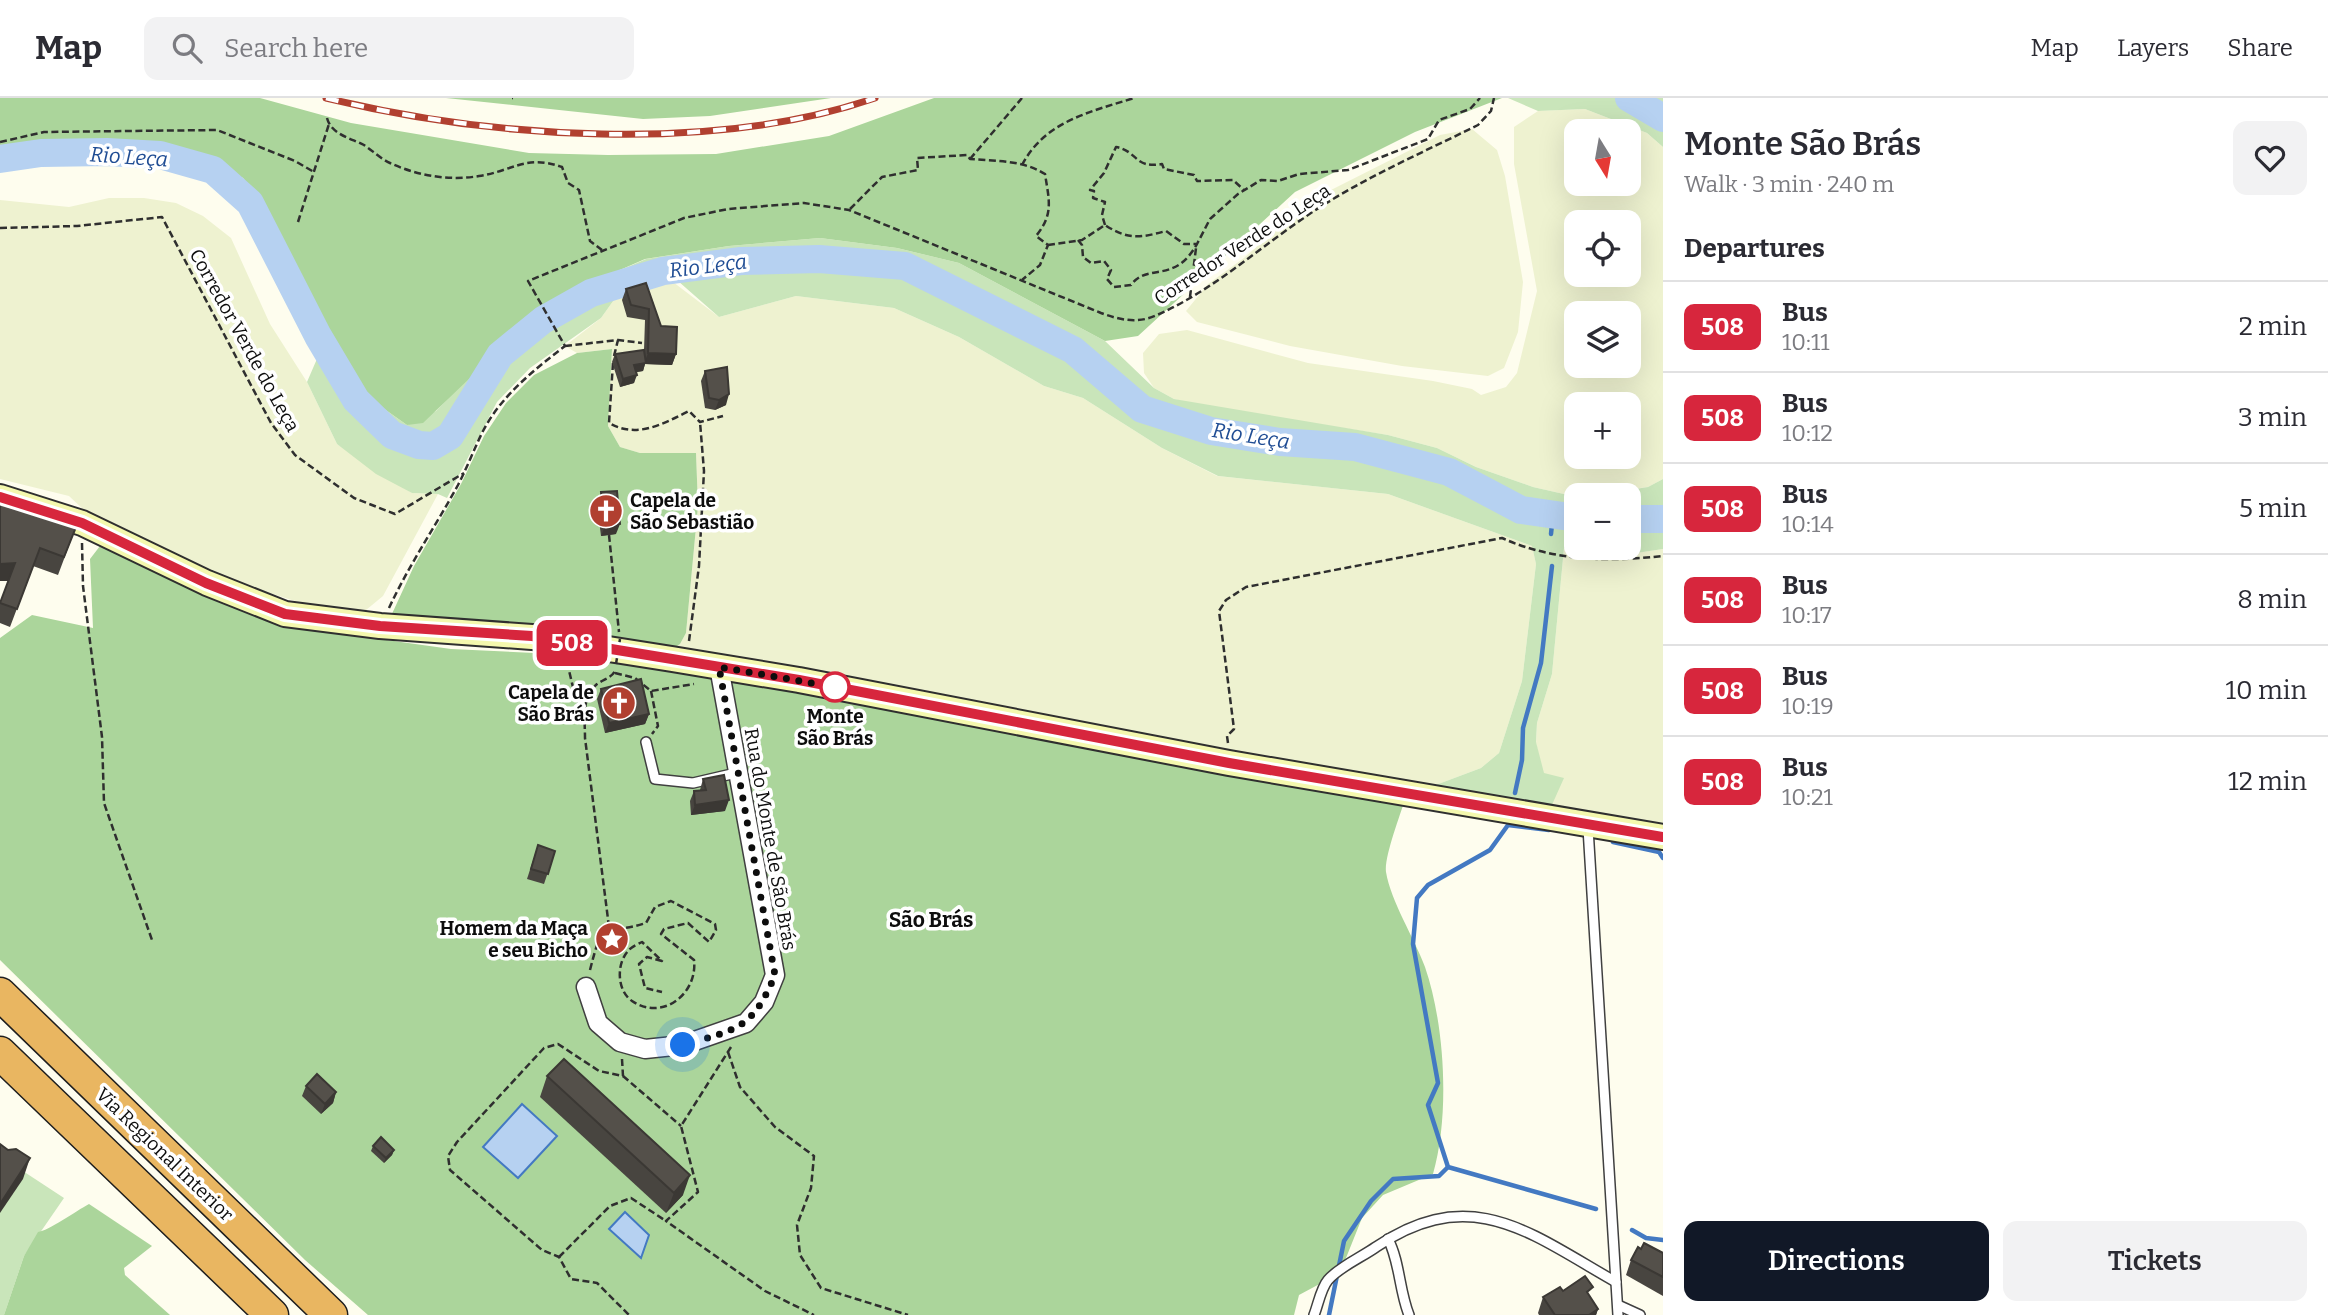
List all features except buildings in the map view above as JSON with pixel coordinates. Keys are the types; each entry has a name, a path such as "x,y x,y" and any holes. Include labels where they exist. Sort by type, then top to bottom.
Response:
{"highway":[{"name":"Via Regional Interior","path":"0,994 331,1315"},
{"path":"0,1053 272,1315"}],"main road":[{"path":"0,497 82,523 206,583 285,614 380,626 532,636 719,667 1229,763 1663,838"}],"street":[{"name":"Rua do Monte de São Brás","path":"719,667 736,773 775,975 764,1002 746,1023"},
{"path":"586,987 598,1023 620,1042 645,1049 683,1045 746,1023"}],"lane":[{"path":"646,743 655,779 692,783 736,773"},
{"path":"1588,826 1618,1310 1640,1315"},
{"path":"1314,1315 1327,1281 1353,1262 1388,1239 1422,1223 1457,1215 1492,1219 1522,1229 1616,1282"},
{"path":"1388,1239 1395,1252 1401,1293 1409,1315"}],"path":[{"path":"970,159 1022,98"},
{"path":"1022,165 1031,148 1067,119 1134,98"},
{"path":"1076,239 1082,245 1083,257 1091,263 1104,261 1111,270 1107,279 1114,287 1131,285 1137,278 1159,271 1172,271 1184,265 1210,219 1244,190 1261,180 1278,181 1299,174 1348,170 1392,150 1428,139 1439,120 1470,109 1480,98"},
{"name":"Corredor Verde do Leça","path":"564,344 528,281 684,218 727,209 804,204 849,210 1122,320 1156,316 1189,297 1311,212 1478,125 1491,111 1494,98"},
{"path":"327,118 329,124 342,135 388,163 425,176 477,177 530,161 547,162 562,167 568,183 579,190 590,241 602,250"},
{"path":"298,222 329,124"},
{"path":"0,142 44,132 217,130 295,161 314,172"},
{"path":"1197,244 1184,244 1166,231 1136,239 1121,235 1105,225 1102,215 1105,202 1093,198 1094,191 1090,190 1104,173 1116,147 1124,149 1148,166 1162,164 1164,169 1194,175 1197,181 1215,178 1233,180 1244,190"},
{"path":"849,210 882,177 918,170 917,158 967,155 970,159 996,159 1022,165 1045,174 1050,208 1048,221 1036,236 1048,245 1082,240 1105,225"},
{"name":"Corredor Verde do Leça","path":"0,228 77,226 162,217 271,424 295,456 354,498 395,514 464,473"},
{"path":"1189,297 1197,244"},
{"path":"1022,280 1040,265 1048,245"},
{"path":"380,626 408,567 464,473 484,429 501,404 564,344 618,340 642,342"},
{"path":"618,340 612,364 609,423 621,430 641,431 689,411 700,422 704,471 699,566 690,640 672,659"},
{"path":"700,422 723,416"},
{"path":"82,523 83,586 102,737 104,803 152,940"},
{"path":"609,535 620,639 615,673"},
{"path":"1229,763 1227,736 1234,729 1219,611 1226,600 1246,587 1502,538 1531,551 1614,561 1663,556"},
{"path":"566,656 576,700 584,715"},
{"path":"609,928 584,715 586,697 594,686 615,673 635,678 651,691 658,726 646,743"},
{"path":"651,691 695,684"},
{"path":"586,987 600,936 609,928 646,923 655,907 671,901 715,924 716,930 709,942 688,923 669,927 661,934 689,954 694,960 695,972 690,989 681,999 664,1007 646,1006 631,1001 625,993 619,974 628,951 642,942 656,952 662,961 647,957 639,964 645,988 662,992"},
{"path":"681,1126 746,1023"},
{"path":"620,1042 624,1076"},
{"path":"629,1315 597,1283 571,1279 559,1257 542,1250 450,1170 448,1156 457,1142 544,1048 558,1044 599,1071 624,1076 681,1126 698,1192 666,1221"},
{"path":"728,1052 740,1087 775,1127 814,1156 811,1188 797,1225 800,1255 821,1288 908,1315"},
{"path":"559,1257 610,1206 631,1198 765,1291 814,1315"}],"green space":[{"path":"0,98 260,98 351,123 529,153 608,155 716,154 829,136 934,98 1502,98 1415,132 1295,192 1138,336 1105,341 959,263 897,248 820,238 729,246 645,259 563,295 507,336 472,376 423,423 407,425 366,396 329,331 272,217 243,178 194,152 45,143 0,150"},
{"path":"446,98 831,98 710,116 643,119"},
{"path":"1508,98 1663,98 1663,147 1642,131 1642,119 1611,119 1585,109 1538,111"},
{"path":"1585,109 1611,119 1564,119 1564,196 1642,196 1642,131 1663,147 1663,479 1641,488 1641,483 1564,483 1564,494 1533,487 1476,467 1437,448 1388,435 1202,406 1174,399 1154,388 1144,373 1143,353 1159,334 1187,330 1308,363 1433,381 1472,389 1481,395 1506,387 1517,373 1537,291 1514,164 1514,127 1538,111"},
{"path":"1472,129 1497,150 1505,176 1523,282 1518,332 1504,368 1488,376 1402,366 1290,346 1197,322 1186,311 1208,284 1244,258 1287,220 1331,190 1440,135"},
{"path":"109,198 144,198 176,203 203,216 231,238 270,324 307,382 337,444 412,493 438,494 383,596 366,610 314,607 260,590 174,556 85,511 69,496 0,479 0,200 69,207"},
{"path":"820,238 897,248 959,263 1105,341 1154,388 1174,399 1388,435 1437,448 1476,467 1533,487 1564,494 1564,548 1552,674 1537,723 1536,742 1544,773 1564,778 1551,807 1433,786 1481,768 1499,753 1522,681 1536,564 1532,546 1388,494 1218,476 1162,448 1083,398 1044,386 959,337 894,308 796,296 719,317 678,281 616,297 601,318 530,368 497,402 447,498 438,494 412,493 376,474 337,444 307,382 329,331 366,396 407,425 436,411 507,336 563,295 646,259 729,246"},
{"path":"673,282 719,317 796,296 894,308 959,337 1044,386 1083,398 1162,448 1217,476 1388,494 1532,546 1536,564 1522,681 1499,753 1481,768 1433,786 1388,783 671,650 680,644 686,633 698,506 696,453 640,453 620,447 608,426 612,349 577,353 565,346 601,318 616,297"},
{"path":"612,349 608,426 620,447 640,453 696,453 698,506 686,633 680,644 671,650 391,616 414,566 461,484 484,436 506,403 534,375 577,353"},
{"path":"1663,479 1663,549 1641,552 1641,488"},
{"path":"100,546 279,625 451,649 555,654 751,684 1405,799 1390,847 1386,872 1393,895 1425,967 1437,1016 1443,1098 1442,1125 1433,1174 1383,1195 1362,1218 1340,1273 1299,1295 1294,1315 368,1315 305,1260 0,960 0,638 32,615 93,628 90,559"},
{"path":"1564,548 1564,560 1641,560 1641,552 1663,549 1663,827 1551,807 1536,743 1537,723 1552,674"},
{"path":"0,1156 64,1198 24,1256 4,1315 0,1315"},
{"path":"89,1204 152,1246 124,1268 125,1275 170,1315 4,1315 24,1256 38,1232"}],"water":[{"path":"522,1104 557,1136 518,1178 483,1147"},
{"path":"625,1212 649,1235 641,1258 609,1229"}],"waterway":[{"name":"Rio Leça","path":"1629,98 1663,118"},
{"name":"Rio Leça","path":"0,159 41,153 107,152 160,155 213,170 250,203 318,336 356,400 392,435 419,445 433,446 450,436 500,355 543,320 591,293 663,271 741,261 819,259 905,266 1073,350 1142,409 1211,431 1280,442 1355,447 1449,472 1521,510 1564,516"},
{"path":"1551,534 1553,514"},
{"name":"Rio Leça","path":"1641,519 1663,519"},
{"path":"1515,793 1522,760 1523,728 1541,663 1552,566"},
{"path":"1549,830 1508,825 1490,850 1428,885 1417,898 1413,944 1438,1083 1428,1105 1448,1167 1596,1209"},
{"path":"1613,842 1659,852 1663,858"},
{"path":"1329,1315 1344,1241 1371,1201 1393,1179 1439,1176 1448,1167"},
{"path":"1632,1230 1646,1238 1663,1240"}],"railway":[{"path":"326,98 458,123 602,134 674,133 744,127 812,116 875,98"}],"bus line":[{"name":"508","path":"0,497 82,523 206,583 285,614 380,626 532,636 799,680 1229,763 1663,837"}],"place":[{"name":"Capela de São Sebastião","path":"606,511"},
{"name":"Monte São Brás","path":"835,687"},
{"name":"Capela de São Brás","path":"619,703"},
{"name":"Homem da Maça e seu Bicho","path":"612,939"}],"district":[{"name":"São Brás","path":"931,920"}],"route":[{"path":"683,1045 746,1023 764,1002 775,975 736,773 719,667 835,687"}]}
